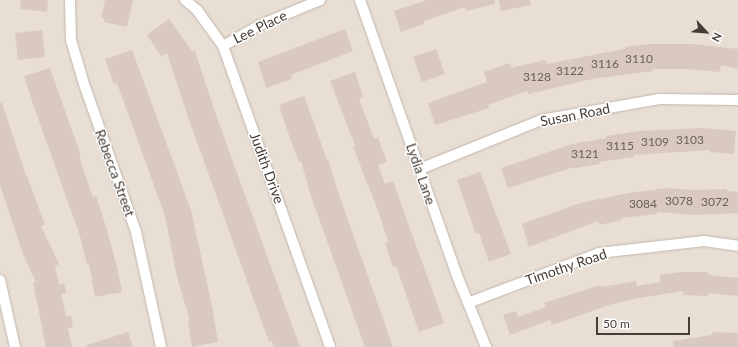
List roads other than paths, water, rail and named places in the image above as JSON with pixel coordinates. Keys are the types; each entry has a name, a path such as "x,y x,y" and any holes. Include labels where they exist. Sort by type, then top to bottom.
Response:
{"street":[{"name":"Rebecca Street","path":"70,0 71,40 84,84 136,232 161,347"},
{"name":"Judith Drive","path":"185,0 197,10 223,46 330,347"},
{"name":"Lee Place","path":"223,46 260,25 320,0"},
{"name":"Lydia Lane","path":"360,0 468,304 486,347"},
{"name":"Susan Road","path":"420,169 542,120 659,99 738,100"},
{"name":"Timothy Road","path":"468,304 599,253 704,241 738,246"},
{"path":"0,280 15,347"}]}
